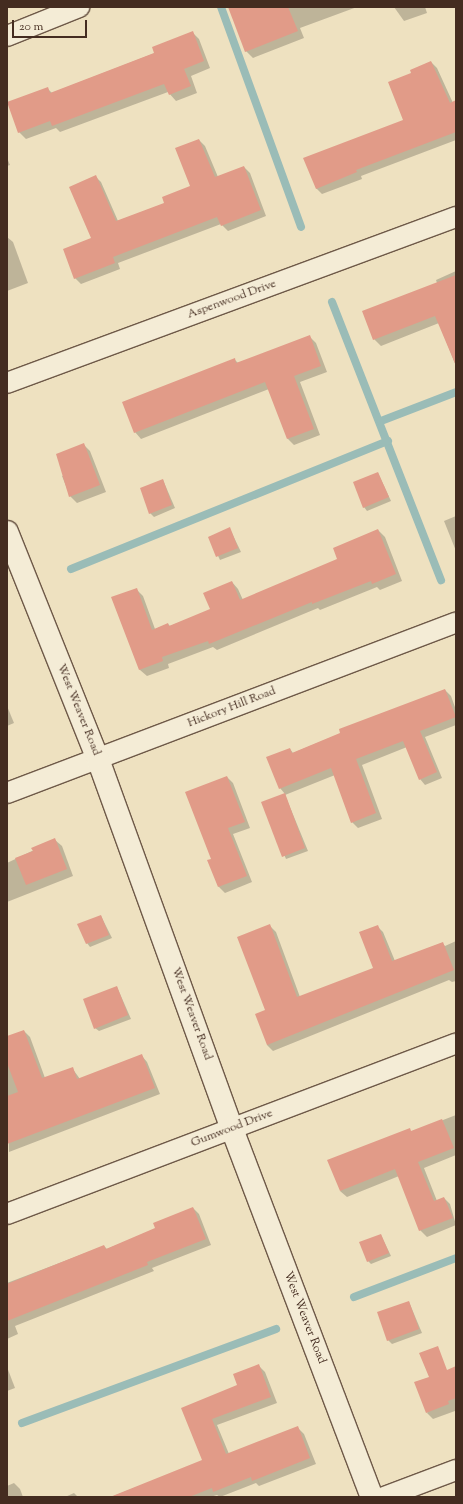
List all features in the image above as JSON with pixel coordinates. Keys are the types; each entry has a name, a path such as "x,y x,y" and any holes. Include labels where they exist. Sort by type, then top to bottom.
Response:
{"street":[{"path":"7,36 79,7"},
{"name":"Aspenwood Drive","path":"7,382 456,217"},
{"name":"West Weaver Road","path":"7,532 98,759 232,1129 372,1497"},
{"name":"Hickory Hill Road","path":"7,793 456,622"},
{"name":"Gumwood Drive","path":"7,1214 456,1044"},
{"path":"384,1497 456,1470"}],"building":[{"path":"228,7 288,7 298,31 245,52"},
{"path":"193,31 204,61 184,69 191,86 169,95 164,84 52,126 50,121 18,133 7,102 48,87 50,93 154,53 152,47"},
{"path":"431,61 450,103 456,100 456,132 356,170 357,172 316,189 303,158 403,120 388,82 411,73 410,70"},
{"path":"199,139 215,177 244,166 261,210 221,226 217,217 113,257 115,263 74,279 63,249 91,238 69,187 96,175 116,221 164,203 162,197 190,186 175,148"},
{"path":"456,275 456,366 435,316 373,340 362,311"},
{"path":"310,335 321,366 294,376 314,429 287,439 265,382 134,433 122,402 235,358 236,363"},
{"path":"84,443 100,485 69,497 56,454"},
{"path":"378,472 389,497 363,508 353,482"},
{"path":"163,479 172,505 149,514 140,488"},
{"path":"230,527 238,548 216,557 208,537"},
{"path":"378,529 396,574 372,584 371,581 312,604 312,602 209,644 208,641 162,657 163,661 139,670 111,597 137,588 152,630 168,623 169,626 210,609 203,593 232,581 240,600 337,559 333,548"},
{"path":"445,689 456,717 420,731 437,772 419,780 403,741 356,759 376,813 351,823 331,768 279,789 266,757 290,748 292,753 340,733 339,729"},
{"path":"227,776 245,822 228,828 247,876 218,887 207,860 211,859 185,792"},
{"path":"285,793 305,848 282,857 261,802"},
{"path":"55,838 67,869 26,885 15,858 33,851 31,848"},
{"path":"101,915 109,935 86,944 77,924"},
{"path":"270,924 297,997 373,968 359,932 378,925 392,961 443,942 454,970 267,1045 255,1014 265,1010 237,937"},
{"path":"117,986 128,1015 94,1029 83,999"},
{"path":"24,1030 42,1078 73,1067 77,1079 142,1054 155,1088 7,1144 7,1096 18,1092 7,1063 7,1036"},
{"path":"442,1119 454,1148 418,1162 434,1201 444,1197 453,1218 419,1231 395,1169 340,1191 327,1160 410,1128 411,1131"},
{"path":"193,1207 206,1239 147,1262 148,1265 7,1321 7,1284 104,1245 106,1249 155,1228 153,1223"},
{"path":"381,1234 389,1253 367,1262 359,1242"},
{"path":"409,1301 419,1329 387,1341 377,1312"},
{"path":"438,1346 447,1370 456,1366 456,1398 448,1401 449,1404 426,1413 414,1382 429,1377 419,1353"},
{"path":"259,1364 271,1397 212,1419 226,1454 298,1426 310,1458 252,1481 251,1477 213,1492 212,1488 189,1497 110,1497 202,1460 181,1408 237,1385 233,1374"}],"waterway":[{"path":"221,7 301,227"},
{"path":"332,302 441,580"},
{"path":"381,421 456,392"},
{"path":"71,569 388,441"},
{"path":"354,1297 456,1258"},
{"path":"22,1423 276,1329"}]}
